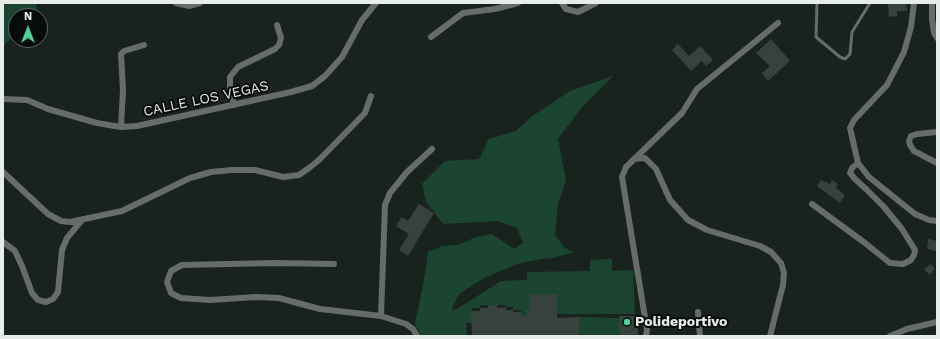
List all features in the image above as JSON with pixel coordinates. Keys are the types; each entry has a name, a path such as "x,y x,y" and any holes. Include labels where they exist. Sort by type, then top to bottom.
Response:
{"street":[{"path":"176,3 189,6 200,3"},
{"name":"CALLE LOS VEGAS","path":"3,99 27,100 69,115 97,123 121,127 137,126 291,92 312,86 342,57 362,20 376,3"},
{"path":"431,37 463,13 495,9 518,3"},
{"path":"562,3 566,9 578,12 596,3"},
{"path":"914,3 911,27 904,52 888,85 854,120 850,128 858,163 869,177 915,214 929,220 937,221"},
{"path":"932,3 934,33 937,38"},
{"path":"646,336 647,330 622,177 626,167 682,114 697,89 778,23"},
{"path":"234,105 230,87 230,77 238,67 275,49 279,45 281,38 277,25"},
{"path":"121,127 123,90 121,54 124,51 144,45"},
{"path":"3,172 48,214 61,221 70,222 82,220 122,211 190,178 211,172 255,170 283,177 299,175 319,160 365,113 371,96"},
{"path":"937,132 917,134 911,136 909,140 914,151 937,163"},
{"path":"381,316 385,205 390,193 407,172 432,149"},
{"path":"634,159 645,158 656,169 670,200 688,220 707,230 760,246 771,252 781,263 784,273 783,285 770,336"},
{"path":"812,204 890,263 903,264 911,260 915,250 902,229 884,207 866,189 854,180 850,173 852,168 858,163"},
{"path":"3,242 15,251 32,293 38,300 46,302 53,299 58,292 62,250 68,238 82,220"},
{"path":"334,264 276,263 182,265 171,271 167,282 171,293 181,298 210,300 256,297 279,298 320,309 381,316 406,324 413,329 417,336"},
{"path":"698,312 700,336"},
{"path":"890,336 907,329 937,322"}],"lane":[{"path":"817,3 816,37 845,59 850,54 852,32 869,7 870,3"}],"green space":[{"path":"3,3 36,3 37,8 8,8 8,41 3,46"},
{"path":"613,76 582,107 558,139 566,180 558,204 555,235 565,248 574,252 553,258 517,264 484,278 459,294 452,308 454,311 501,281 527,280 527,272 590,271 590,260 612,259 612,271 633,270 635,314 557,314 557,294 530,294 530,310 527,310 526,316 521,316 521,310 513,310 513,307 506,307 505,305 480,305 480,308 472,308 472,323 466,323 467,336 421,336 415,324 428,252 442,246 458,245 476,237 492,234 514,249 523,243 517,228 497,221 443,224 426,202 422,184 445,161 479,159 489,139 516,131 531,117 570,91"},
{"path":"579,317 619,318 619,331 621,331 621,336 579,336"}],"building":[{"path":"888,3 906,3 907,11 897,11 897,16 889,17"},
{"path":"771,39 790,61 768,81 762,73 770,66 756,53"},
{"path":"678,44 689,56 700,46 713,60 706,66 702,61 691,71 672,50"},
{"path":"821,180 830,184 832,180 838,184 836,188 845,195 840,203 817,186"},
{"path":"419,204 434,213 408,256 399,250 409,234 396,226 402,217 408,221"},
{"path":"928,239 937,241 937,251 927,249"},
{"path":"930,264 935,268 930,275 924,270"},
{"path":"529,294 557,294 557,318 579,317 579,336 472,336 471,311 480,311 480,308 488,308 488,305 497,305 497,308 506,307 506,310 521,312 521,316 526,316 527,310 530,310"},
{"name":"Polideportivo","path":"619,316 634,316 634,327 638,327 638,336 621,336 621,331 619,331"}],"place":[{"name":"Polideportivo","path":"627,322"}]}
